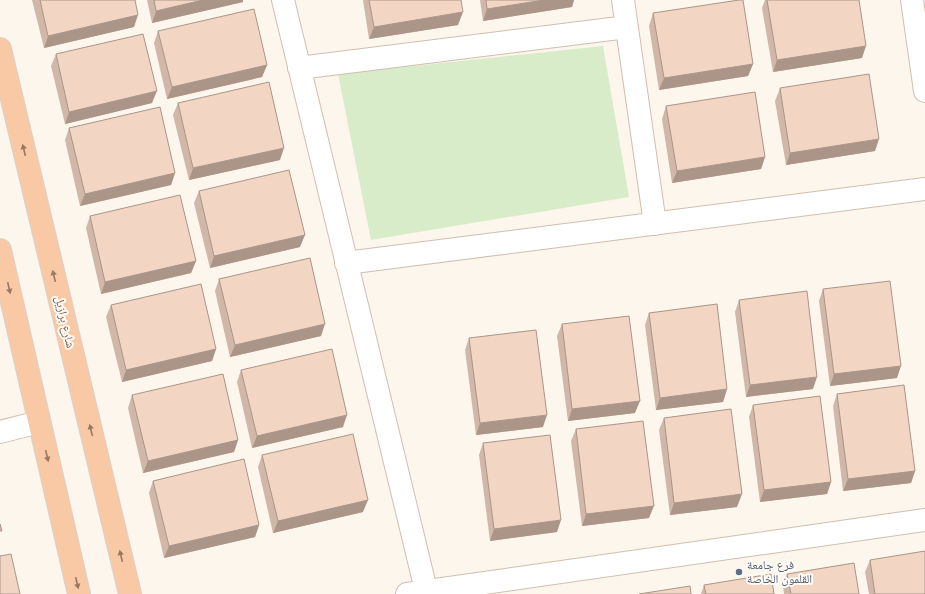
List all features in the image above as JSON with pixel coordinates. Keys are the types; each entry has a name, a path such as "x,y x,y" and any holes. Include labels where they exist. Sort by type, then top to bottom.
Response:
{"highway":[{"name":"شارع برازيل","path":"0,49 130,594"},
{"path":"0,250 79,594"}],"street":[{"path":"283,0 346,263 420,593 925,520"},
{"path":"623,0 655,224"},
{"path":"912,0 925,91"},
{"path":"300,68 627,28"},
{"path":"346,263 925,189"},
{"path":"0,432 39,422"}],"green space":[{"path":"603,46 629,197 371,240 338,74"}],"building":[{"path":"40,0 135,0 138,15 48,36"},
{"path":"154,0 203,0 156,11"},
{"path":"369,0 461,0 463,12 374,27"},
{"path":"486,0 544,0 487,9"},
{"path":"743,0 753,64 664,78 653,13"},
{"path":"767,0 859,0 866,46 777,60"},
{"path":"254,9 267,65 172,87 158,31"},
{"path":"143,34 157,91 69,112 56,54"},
{"path":"869,74 879,139 790,153 780,88"},
{"path":"269,82 284,148 193,168 178,103"},
{"path":"755,92 765,157 677,171 666,106"},
{"path":"160,107 175,173 85,194 69,128"},
{"path":"289,170 305,235 214,256 199,191"},
{"path":"180,195 196,261 105,282 90,216"},
{"path":"310,258 325,324 235,345 219,279"},
{"path":"890,281 901,366 834,374 823,289"},
{"path":"201,284 216,349 126,370 111,305"},
{"path":"807,291 817,377 750,385 739,300"},
{"path":"717,304 727,389 660,398 649,313"},
{"path":"629,316 640,401 572,409 562,324"},
{"path":"536,330 547,415 480,423 469,338"},
{"path":"332,349 347,415 257,436 241,370"},
{"path":"223,374 238,440 148,461 132,395"},
{"path":"904,385 915,471 848,479 837,394"},
{"path":"820,396 831,482 764,490 753,405"},
{"path":"731,409 742,494 674,503 664,418"},
{"path":"643,421 654,506 586,514 576,429"},
{"path":"353,434 368,500 278,521 262,455"},
{"path":"550,435 561,520 494,529 483,443"},
{"path":"244,459 259,525 169,546 153,481"},
{"path":"925,551 925,594 875,594 870,560"},
{"path":"11,554 20,594 0,594 0,556"},
{"path":"854,563 859,594 791,594 787,574"},
{"path":"771,574 774,594 706,594 704,585"},
{"path":"690,586 691,594 639,594"}],"place":[{"name":"فرع جامعة القلمون الخاصة","path":"739,572"}]}
